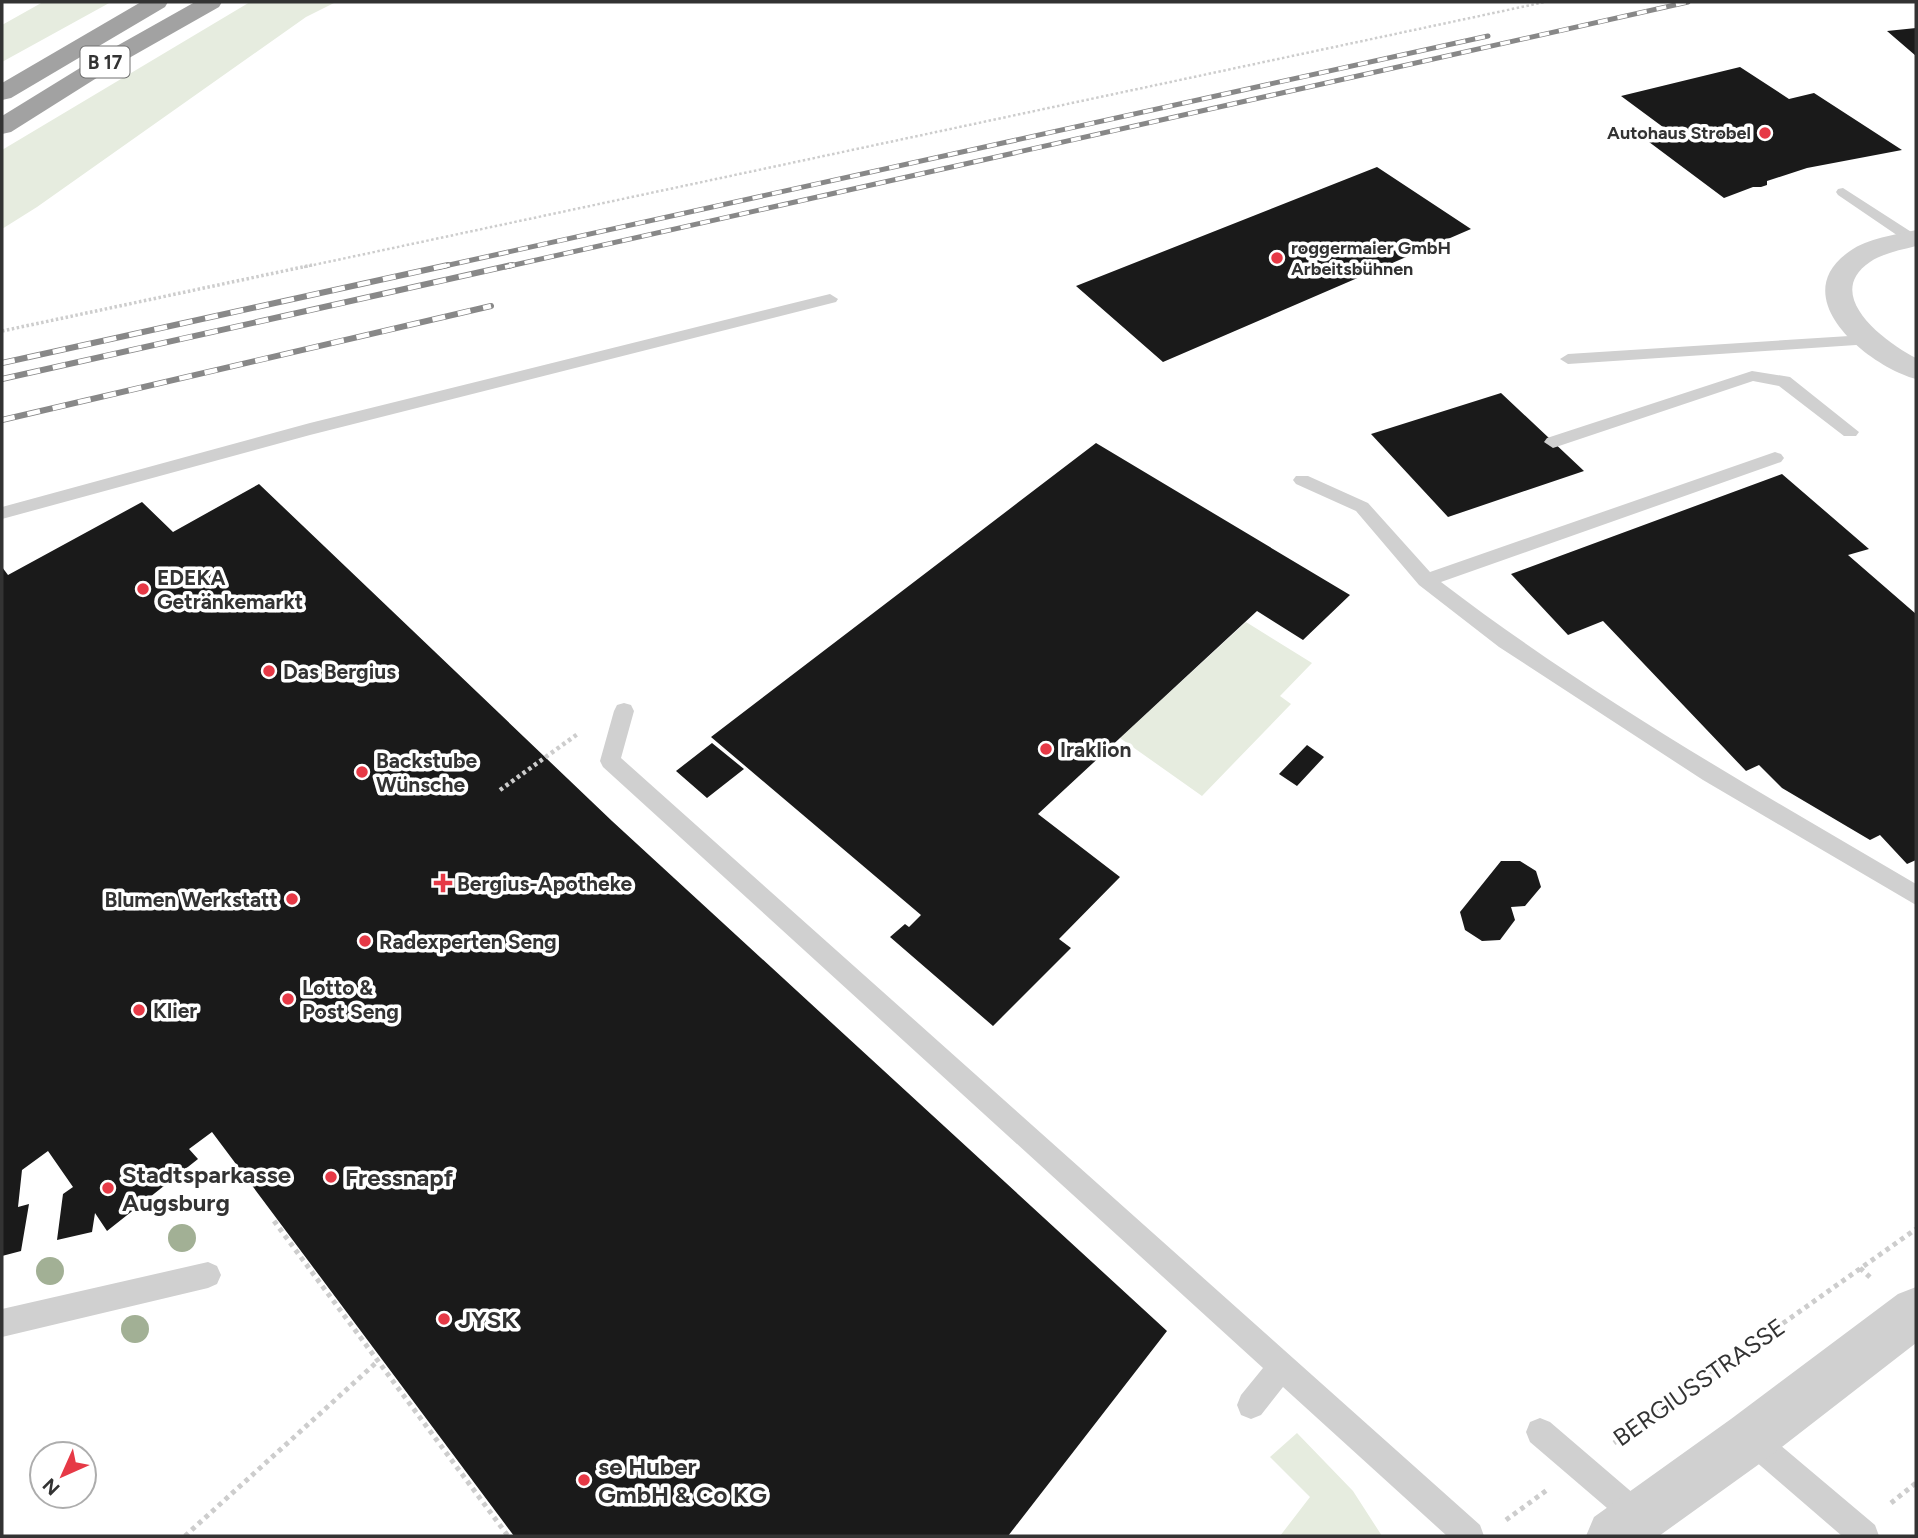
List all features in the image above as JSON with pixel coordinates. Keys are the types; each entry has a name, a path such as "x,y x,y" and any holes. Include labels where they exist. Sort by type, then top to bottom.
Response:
{"highway":[{"name":"B 17","path":"2,93 84,42 157,2"},
{"name":"B 17","path":"2,127 114,57 211,2"}],"street":[{"path":"1914,239 1861,255 1844,270 1838,288 1841,303 1865,340 1916,369"},
{"path":"1625,1526 1750,1438 1916,1312"}],"lane":[{"path":"1843,192 1914,239"},
{"path":"2,513 310,429 830,299"},
{"path":"1568,359 1865,340"},
{"path":"1553,442 1752,376 1784,381 1850,432"},
{"path":"1426,580 1775,458"},
{"path":"1302,480 1362,507 1426,580 1506,642 1710,774 1916,895"},
{"path":"624,711 610,761 1469,1536"},
{"path":"2,1323 208,1275"},
{"path":"1251,1405 1282,1366"},
{"path":"1540,1432 1581,1466 1625,1526"},
{"path":"1750,1438 1864,1536"}],"path":[{"path":"2,331 1545,2"},
{"path":"500,790 584,729"},
{"path":"274,1221 508,1536"},
{"name":"BERGIUSSTRASSE","path":"1494,1528 1916,1229"},
{"path":"186,1536 378,1361"}],"shaded area":[{"path":"43,2 111,2 2,62 2,25"},
{"path":"250,2 336,2 306,17 2,229 2,150"},
{"path":"1246,622 1312,663 1280,696 1291,704 1202,796 1120,738"},
{"path":"1297,1433 1353,1491 1382,1536 1280,1536 1310,1497 1270,1457"}],"building":[{"path":"1916,28 1916,56 1887,31"},
{"name":"Autohaus Strobel","path":"1740,67 1789,99 1814,93 1902,150 1807,168 1767,181 1767,185 1753,187 1724,198 1641,136 1667,130 1621,96"},
{"name":"roggermaier GmbH Arbeitsbühnen","path":"1377,167 1471,229 1163,362 1076,286"},
{"path":"1501,393 1584,471 1448,517 1371,434"},
{"path":"1096,443 1350,595 1303,640 1257,611 1038,814 1120,877 1059,939 1071,948 993,1026 890,937 905,924 909,927 921,915 711,737"},
{"path":"1782,474 1869,549 1848,555 1916,614 1916,860 1907,864 1880,835 1870,840 1782,788 1759,765 1746,771 1603,621 1568,635 1511,574"},
{"path":"259,484 612,821 1167,1331 1008,1536 514,1536 212,1132 189,1149 198,1159 107,1231 95,1213 92,1232 57,1240 63,1194 73,1187 48,1151 22,1170 18,1207 29,1204 21,1251 2,1256 2,567 8,575 142,502 173,532"},
{"path":"712,743 744,769 707,798 676,771"},
{"path":"1307,745 1324,757 1297,786 1279,774"},
{"path":"1501,861 1520,861 1536,871 1541,887 1525,906 1511,907 1515,920 1500,940 1482,941 1465,930 1460,912"}],"railway":[{"path":"505,267 1688,2"},
{"path":"440,267 1488,36"},
{"path":"2,363 448,265"},
{"path":"2,379 512,265"},
{"path":"2,420 491,306"}],"place":[{"name":"Autohaus Strobel","path":"1765,133"},
{"name":"roggermaier GmbH Arbeitsbühnen","path":"1277,258"},
{"name":"EDEKA Getränkemarkt","path":"143,589"},
{"name":"Das Bergius","path":"269,671"},
{"name":"Iraklion","path":"1046,749"},
{"name":"Backstube Wünsche","path":"362,772"},
{"name":"Bergius-Apotheke","path":"443,883"},
{"name":"Blumen Werkstatt","path":"292,899"},
{"name":"Radexperten Seng","path":"365,941"},
{"name":"Lotto & Post Seng","path":"288,999"},
{"name":"Klier","path":"139,1010"},
{"name":"Fressnapf","path":"331,1177"},
{"name":"Stadtsparkasse Augsburg","path":"108,1188"},
{"name":"JYSK","path":"444,1319"},
{"name":"se Huber GmbH & Co KG","path":"584,1480"}]}
